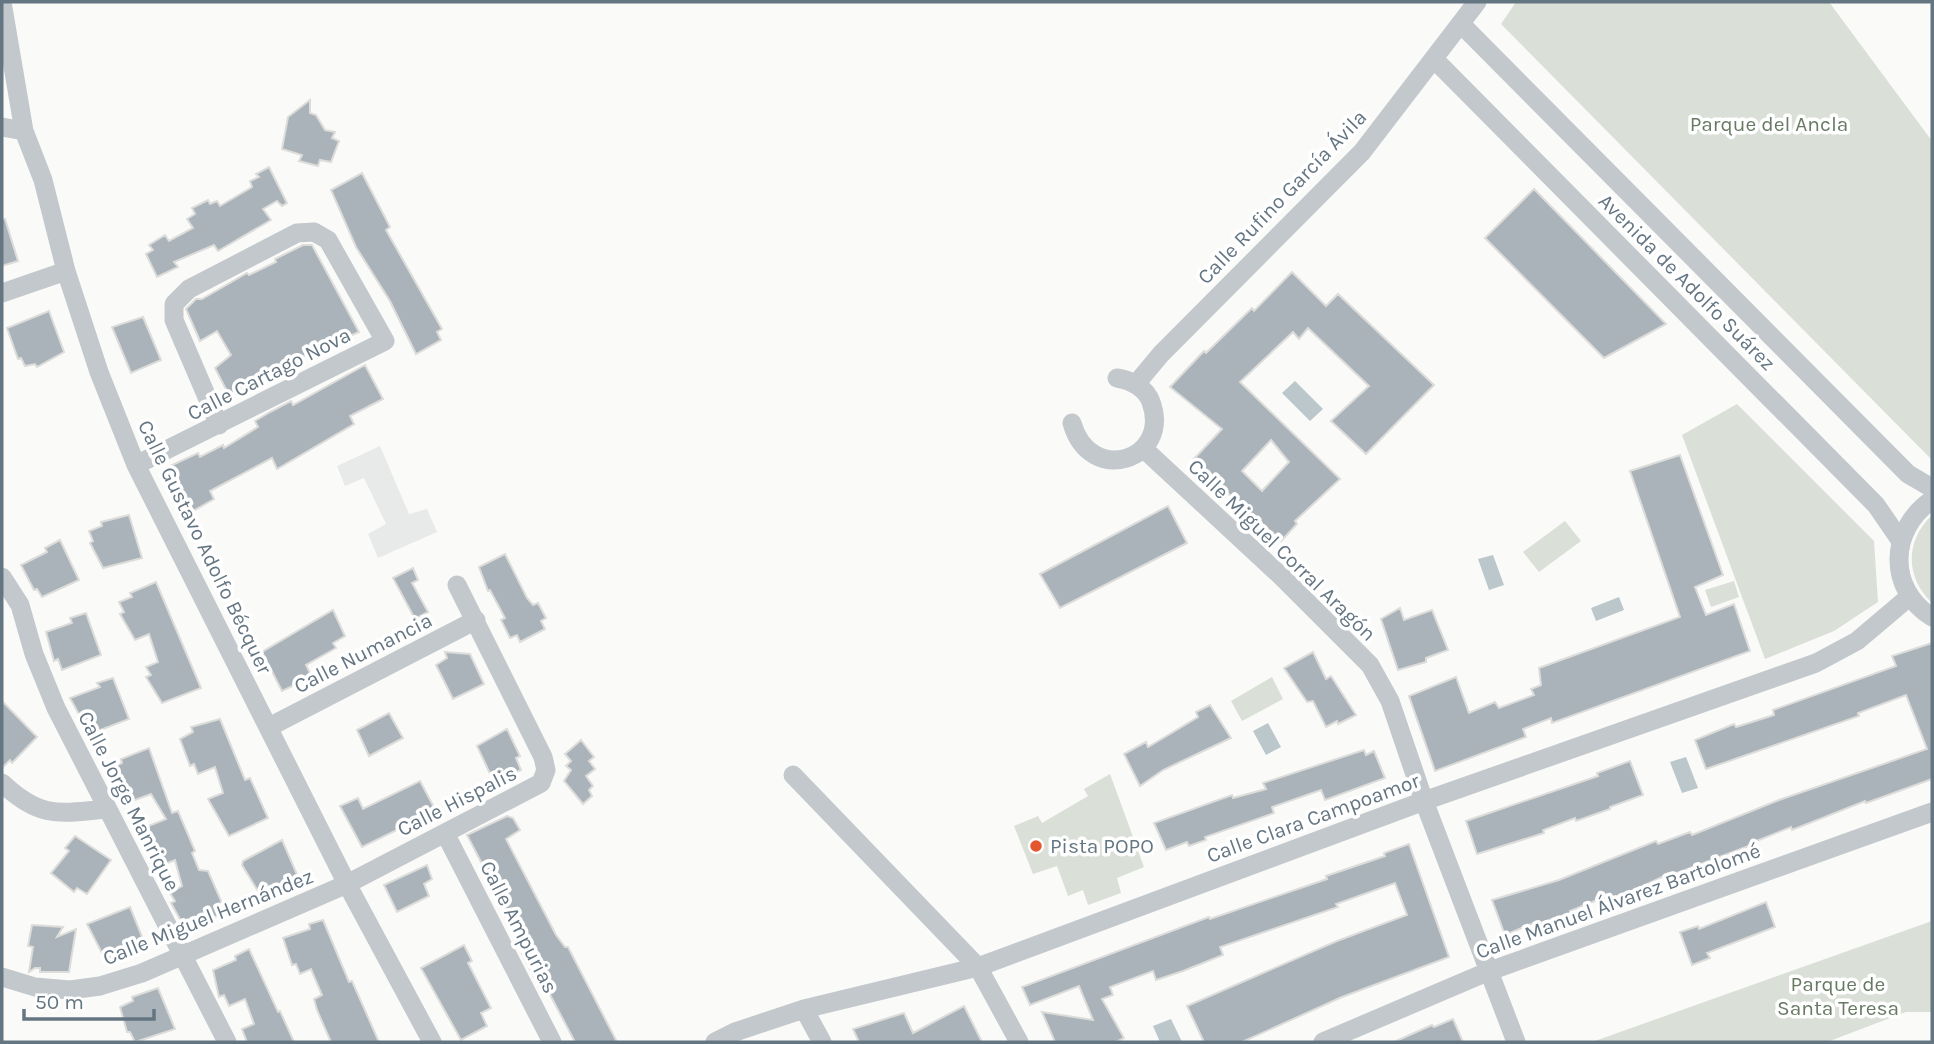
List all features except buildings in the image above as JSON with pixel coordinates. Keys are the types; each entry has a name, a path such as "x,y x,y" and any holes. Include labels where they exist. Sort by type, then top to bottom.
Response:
{"street":[{"name":"Calle Gustavo Adolfo Bécquer","path":"2,2 24,131 43,180 65,271 99,372 136,465 248,689 271,726 348,884 432,1042"},
{"name":"Calle Rufino García Ávila","path":"1144,449 1154,433 1156,414 1149,397 1126,381 1161,354 1362,152 1477,2"},
{"name":"Avenida de Adolfo Suárez","path":"1461,24 1908,474 1932,488"},
{"name":"Avenida de Adolfo Suárez","path":"1435,60 1877,505 1900,540"},
{"path":"2,127 24,131"},
{"name":"Calle Cartago Nova","path":"136,465 219,425 385,341 328,240 314,232 297,233 189,289 174,304 174,320 219,425"},
{"path":"2,293 65,271"},
{"path":"1072,423 1081,444 1100,458 1115,461 1131,457 1144,449"},
{"name":"Calle Miguel Corral Aragón","path":"1144,449 1370,665 1390,701 1423,801 1516,1042"},
{"path":"1932,500 1917,511 1900,540 1899,570 1909,597 1932,617"},
{"name":"Calle Jorge Manrique","path":"2,577 20,605 34,654 106,808 227,1042"},
{"name":"Calle Hispalis","path":"348,884 541,783 546,770 543,757 457,585"},
{"name":"Calle Clara Campoamor","path":"715,1042 804,1009 978,967 1423,801 1816,663 1857,641 1909,597"},
{"name":"Calle Numancia","path":"271,726 476,620"},
{"path":"793,775 978,967 1019,1042"},
{"path":"2,783 23,802 51,813 106,808"},
{"name":"Calle Manuel Álvarez Bartolomé","path":"1323,1042 1487,972 1932,812"},
{"name":"Calle Ampurias","path":"444,833 552,1042"},
{"name":"Calle Miguel Hernández","path":"2,977 35,987 71,989 100,986 142,973 348,884"},
{"path":"804,1009 822,1042"}],"shaded area":[{"path":"1295,381 1323,409 1310,421 1282,393"},
{"path":"380,446 409,514 427,509 437,532 378,558 368,534 386,524 364,478 345,486 337,466"},
{"path":"1493,555 1504,585 1489,590 1478,559"},
{"path":"1619,597 1624,610 1596,621 1591,608"},
{"path":"1268,723 1281,747 1266,755 1253,731"},
{"path":"1686,757 1698,788 1682,793 1670,762"},
{"path":"1171,1019 1182,1042 1160,1042 1153,1026"}],"green space":[{"name":"Parque del Ancla","path":"1516,2 1829,2 1932,141 1932,460 1501,24"},
{"path":"1737,404 1874,541 1878,602 1834,631 1765,659 1682,435"},
{"path":"1932,515 1932,603 1917,582 1912,559 1917,536"},
{"path":"1565,521 1581,541 1539,572 1523,552"},
{"path":"1734,581 1739,597 1711,607 1705,590"},
{"path":"1272,677 1283,699 1242,721 1231,701"},
{"path":"1110,774 1144,867 1117,878 1121,893 1088,905 1083,890 1068,896 1057,866 1033,874 1014,826 1038,816 1042,823 1088,796 1084,789"},
{"name":"Parque de Santa Teresa","path":"1932,921 1932,1012 1906,1012 1827,1042 1592,1042"}],"place":[{"name":"Pista POPO","path":"1036,846"}]}
